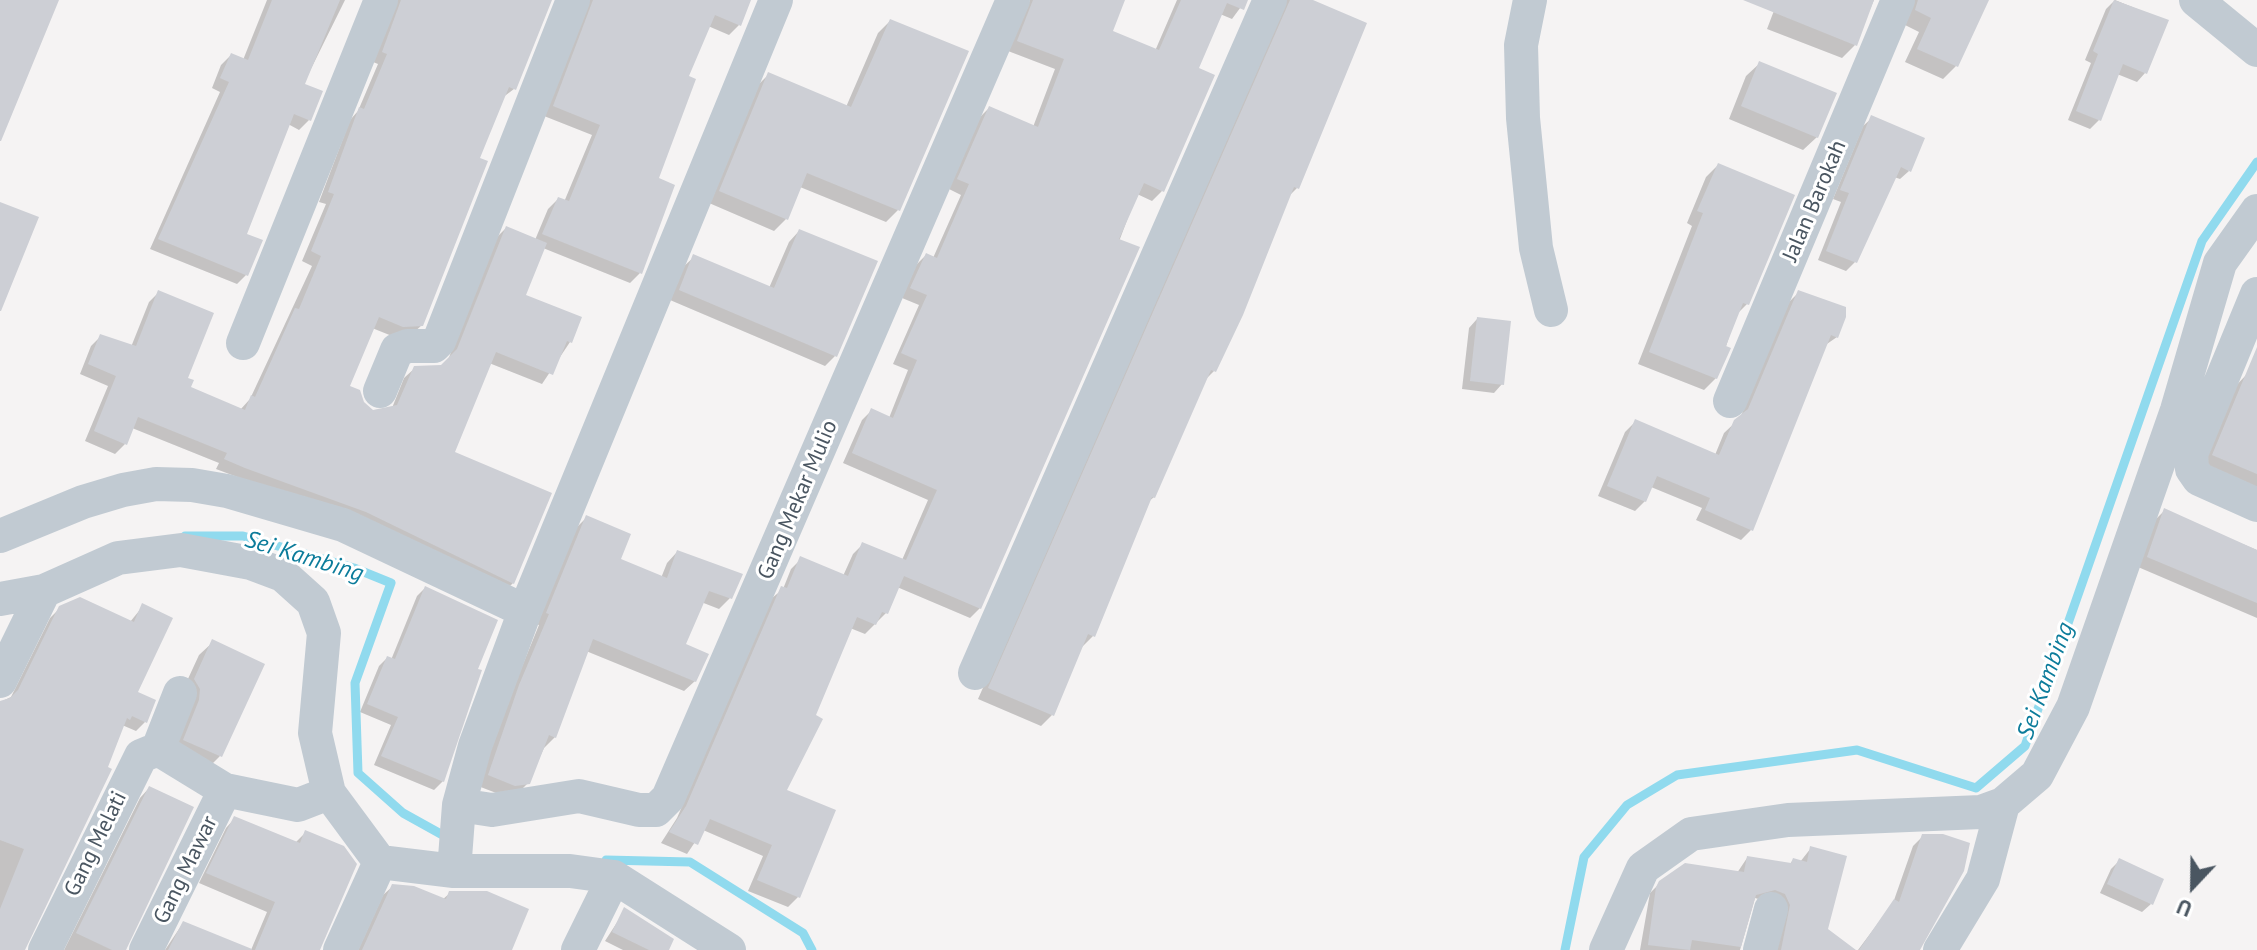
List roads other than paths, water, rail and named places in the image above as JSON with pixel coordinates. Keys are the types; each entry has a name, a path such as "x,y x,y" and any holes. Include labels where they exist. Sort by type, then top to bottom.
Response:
{"street":[{"path":"243,343 381,0"},
{"path":"380,391 397,350 408,346 434,346 439,341 573,0"},
{"path":"455,862 459,810 475,746 525,611 776,0"},
{"name":"Gang Mekar Mulio","path":"459,810 492,810 579,796 639,810 656,810 668,798 1013,0"},
{"path":"975,673 1270,0"},
{"path":"1530,0 1521,45 1523,118 1536,248 1551,310"},
{"name":"Jalan Barokah","path":"1730,401 1898,0"},
{"path":"2196,0 2257,50"},
{"path":"1606,950 1643,868 1691,834 1788,820 1981,812 2003,804 2037,775 2073,707 2177,410 2220,263 2257,211"},
{"path":"2252,313 2191,454 2192,469 2199,479 2257,505"},
{"path":"0,536 83,502 123,490 156,484 192,485 227,491 343,525 525,611"},
{"path":"0,599 44,591 118,558 181,550 251,563 283,575 313,602 324,633 315,733 329,793 380,862"},
{"path":"0,681 44,591"},
{"path":"180,693 158,749 225,790 298,805 329,793"},
{"name":"Gang Melati","path":"45,950 141,756 158,749"},
{"name":"Gang Mawar","path":"146,950 225,790"},
{"path":"1940,950 1983,879 2003,804"},
{"path":"380,862 455,862 614,877 729,950"},
{"path":"340,950 380,862"},
{"path":"578,950 614,877"},
{"path":"1760,950 1771,909"}],"waterway":[{"name":"Sei Kambing","path":"1565,950 1584,857 1627,805 1677,775 1857,750 1976,788 2025,746 2202,241 2257,162"},
{"name":"Sei Kambing","path":"185,536 243,536 354,568 391,583 355,683 358,773 403,813 448,838"},
{"name":"Sei Kambing","path":"606,860 690,862 803,933 812,950"}]}
